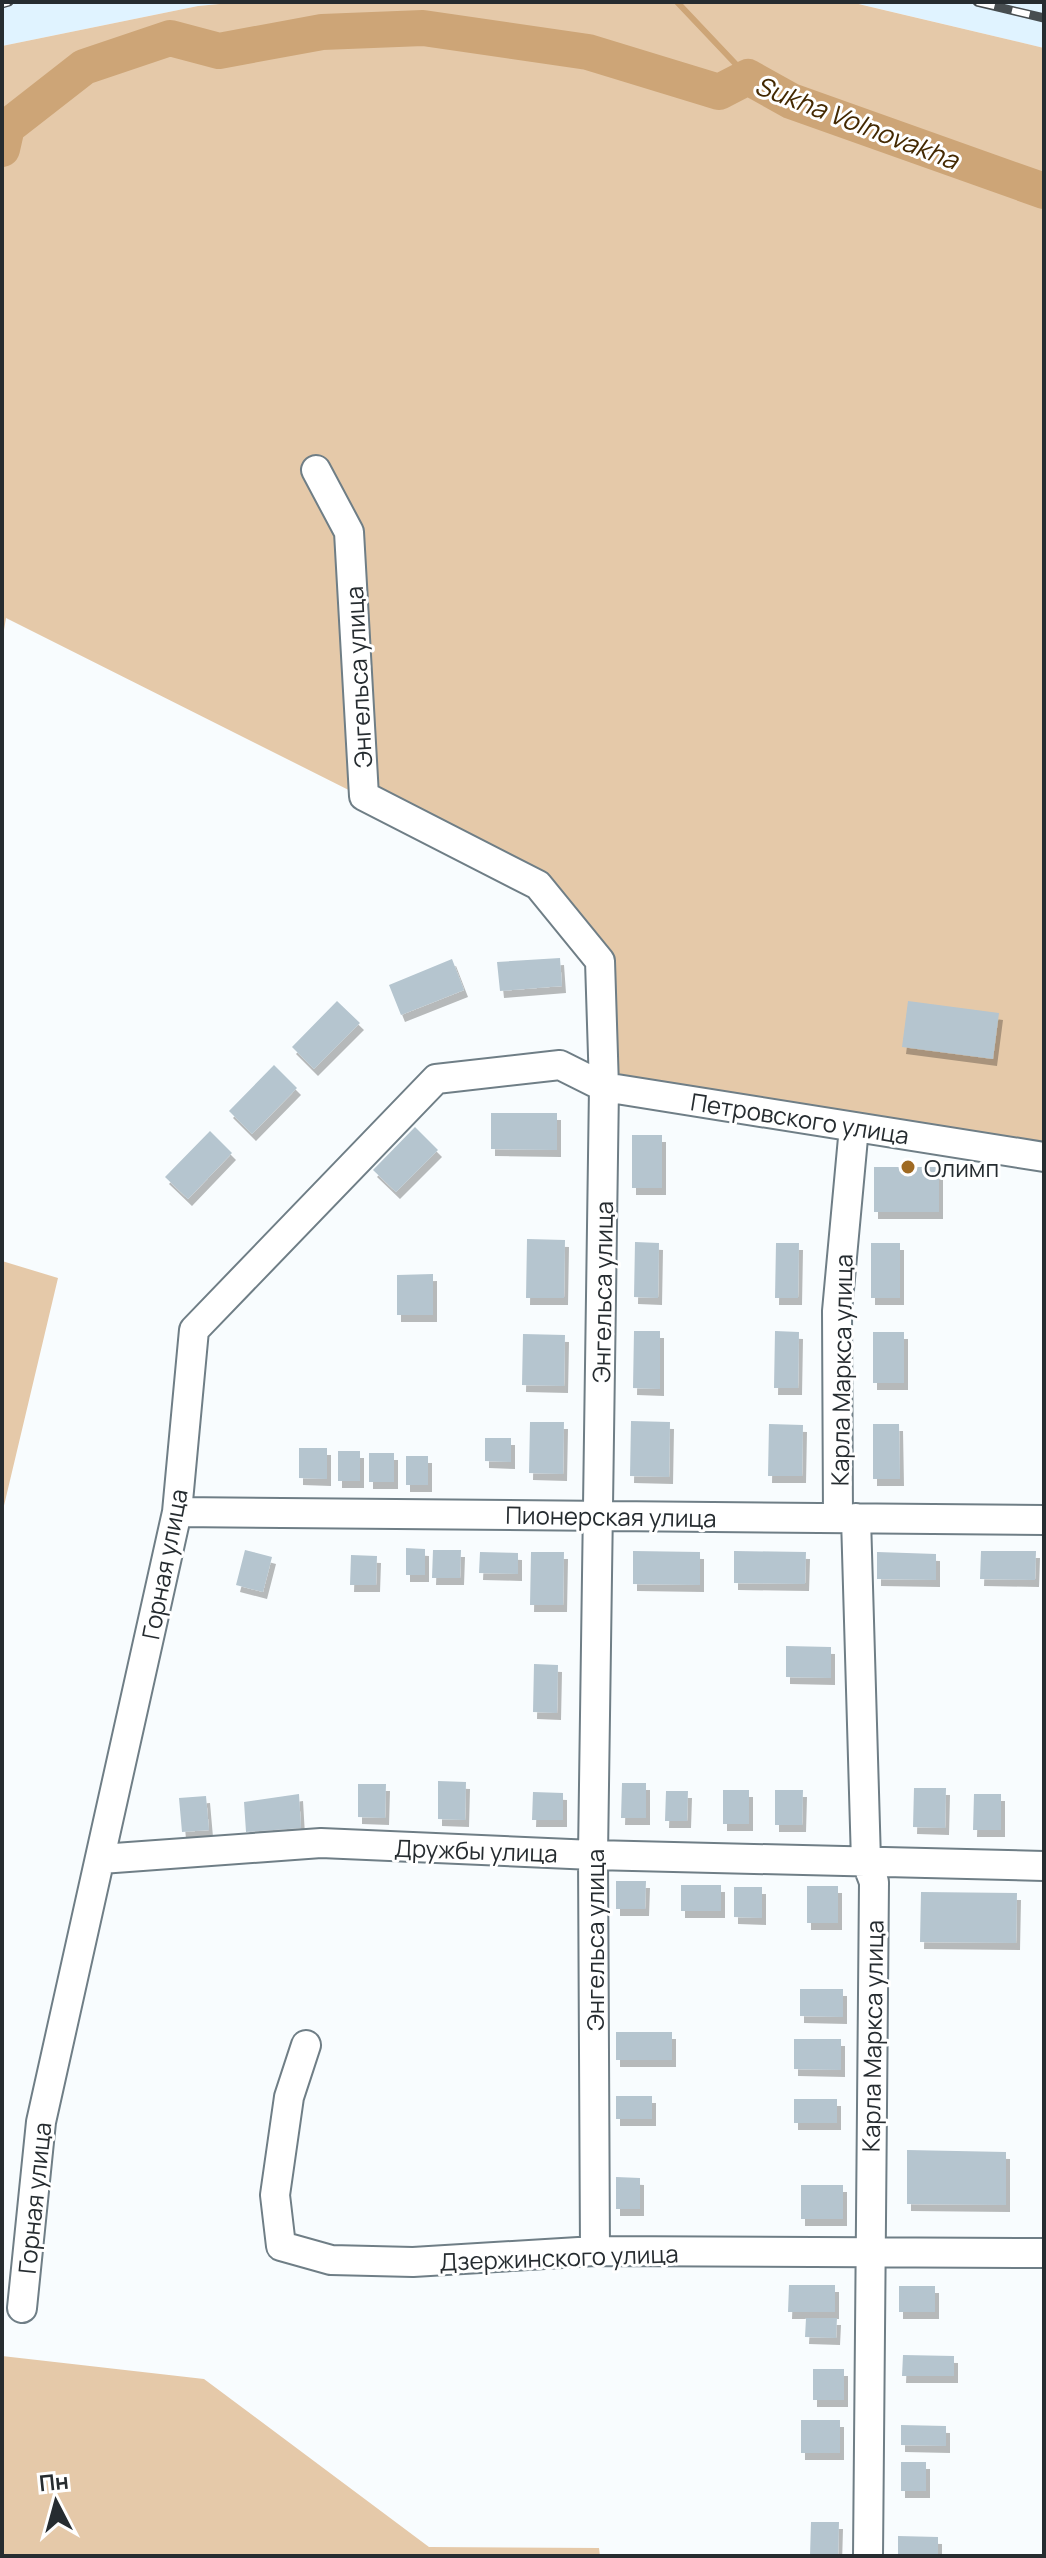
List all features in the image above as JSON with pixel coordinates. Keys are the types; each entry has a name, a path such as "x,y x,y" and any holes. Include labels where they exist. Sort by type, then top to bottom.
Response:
{"street":[{"name":"Энгельса улица","path":"316,470 349,532 364,796 538,885 600,961 604,1087 593,1855 595,2251"},
{"name":"Горная улица","path":"22,2308 41,2122 177,1512 194,1330 436,1079 560,1065 604,1087"},
{"name":"Петровского улица","path":"604,1087 1044,1157"},
{"name":"Карла Маркса улица","path":"854,1127 837,1311 866,1861 874,1882 868,2556"},
{"name":"Пионерская улица","path":"177,1512 1044,1520"},
{"name":"Дружбы улица","path":"101,1859 321,1843 593,1855 1044,1866"},
{"name":"Дзержинского улица","path":"306,2045 289,2097 275,2195 281,2246 331,2260 413,2262 595,2251 1044,2253"}],"shaded area":[{"path":"2,2 241,2 198,6 2,46"},
{"path":"241,2 850,2 1044,48 1044,1157 604,1087 600,961 538,885 6,618 2,642 2,46 198,6"},
{"path":"850,2 1044,2 1044,48 859,4"},
{"path":"2,1261 58,1278 2,1514"},
{"path":"2,2356 204,2379 429,2547 599,2548 600,2556 2,2556"}],"building":[{"path":"560,958 562,986 500,991 497,962"},
{"path":"452,959 464,990 401,1015 389,985"},
{"path":"337,1001 360,1023 314,1069 292,1047"},
{"path":"908,1001 999,1013 993,1059 902,1047"},
{"path":"274,1065 297,1088 252,1134 229,1111"},
{"path":"491,1113 557,1113 557,1150 491,1149"},
{"path":"415,1127 438,1150 396,1192 373,1170"},
{"path":"210,1131 232,1153 188,1199 165,1177"},
{"path":"632,1135 662,1135 662,1188 632,1188"},
{"path":"874,1167 939,1167 939,1212 874,1212"},
{"path":"527,1239 565,1240 564,1298 526,1298"},
{"path":"635,1242 659,1243 658,1298 634,1297"},
{"path":"776,1243 799,1243 798,1298 775,1298"},
{"path":"871,1243 900,1243 900,1298 871,1298"},
{"path":"433,1274 433,1315 397,1315 397,1275"},
{"path":"634,1331 660,1331 660,1389 633,1388"},
{"path":"775,1331 799,1332 798,1388 774,1388"},
{"path":"873,1332 904,1332 904,1383 873,1383"},
{"path":"523,1334 565,1335 564,1386 522,1385"},
{"path":"631,1421 670,1422 669,1477 630,1476"},
{"path":"530,1422 564,1422 563,1474 529,1473"},
{"path":"769,1424 803,1425 802,1476 768,1476"},
{"path":"873,1424 899,1424 900,1479 873,1479"},
{"path":"485,1438 511,1438 511,1462 485,1461"},
{"path":"299,1448 327,1448 327,1479 299,1478"},
{"path":"338,1451 360,1451 360,1481 338,1481"},
{"path":"369,1453 394,1453 394,1482 369,1482"},
{"path":"406,1456 428,1456 428,1485 406,1485"},
{"path":"406,1548 425,1549 425,1575 406,1575"},
{"path":"245,1550 272,1557 263,1592 236,1585"},
{"path":"433,1550 461,1550 460,1578 432,1578"},
{"path":"633,1551 700,1552 700,1585 633,1584"},
{"path":"734,1551 806,1552 805,1584 734,1583"},
{"path":"981,1551 1036,1551 1035,1580 980,1579"},
{"path":"480,1552 518,1553 518,1574 479,1573"},
{"path":"531,1552 564,1552 563,1605 530,1605"},
{"path":"877,1552 936,1554 936,1580 877,1579"},
{"path":"351,1555 377,1556 376,1585 350,1585"},
{"path":"786,1646 831,1647 831,1678 786,1677"},
{"path":"534,1664 558,1665 557,1713 533,1712"},
{"path":"438,1781 466,1782 465,1820 438,1819"},
{"path":"622,1783 646,1783 646,1818 621,1818"},
{"path":"358,1784 386,1784 385,1818 358,1817"},
{"path":"914,1788 946,1788 945,1828 913,1827"},
{"path":"723,1790 749,1790 749,1824 723,1824"},
{"path":"775,1790 803,1790 802,1825 775,1825"},
{"path":"666,1791 688,1791 687,1821 665,1821"},
{"path":"533,1792 563,1793 563,1820 532,1820"},
{"path":"299,1794 301,1828 246,1832 244,1802"},
{"path":"974,1794 1001,1794 1001,1830 973,1830"},
{"path":"206,1796 209,1830 182,1832 179,1798"},
{"path":"616,1881 646,1881 645,1909 616,1909"},
{"path":"681,1885 721,1885 721,1911 681,1911"},
{"path":"807,1886 838,1886 838,1923 807,1923"},
{"path":"734,1887 762,1887 762,1918 734,1917"},
{"path":"921,1892 1017,1893 1016,1943 920,1942"},
{"path":"800,1989 843,1989 843,2017 800,2016"},
{"path":"616,2032 672,2032 672,2060 616,2060"},
{"path":"794,2039 841,2039 841,2070 794,2069"},
{"path":"616,2096 652,2096 652,2119 616,2119"},
{"path":"794,2099 837,2099 837,2123 794,2123"},
{"path":"907,2150 1006,2152 1006,2205 907,2204"},
{"path":"616,2177 640,2178 640,2209 616,2209"},
{"path":"801,2185 843,2185 843,2219 801,2219"},
{"path":"789,2285 835,2285 835,2312 788,2312"},
{"path":"899,2286 935,2286 935,2312 899,2312"},
{"path":"806,2318 837,2318 836,2338 805,2337"},
{"path":"903,2355 954,2356 954,2376 902,2376"},
{"path":"813,2369 844,2369 844,2400 813,2400"},
{"path":"801,2420 840,2420 840,2453 801,2453"},
{"path":"901,2425 946,2426 946,2446 901,2445"},
{"path":"901,2462 926,2462 926,2491 901,2491"},
{"path":"811,2522 839,2522 838,2556 810,2556"},
{"path":"898,2536 938,2537 938,2556 898,2556"}],"waterway":[{"path":"677,2 748,77"},
{"name":"Sukha Volnovakha","path":"2,149 7,127 84,67 170,38 219,51 322,32 423,28 588,52 719,92 748,77 791,101 1044,191"}],"railway":[{"path":"2,4 9,2"},
{"path":"977,2 1044,18"}],"place":[{"name":"Олимп","path":"908,1167"}]}
